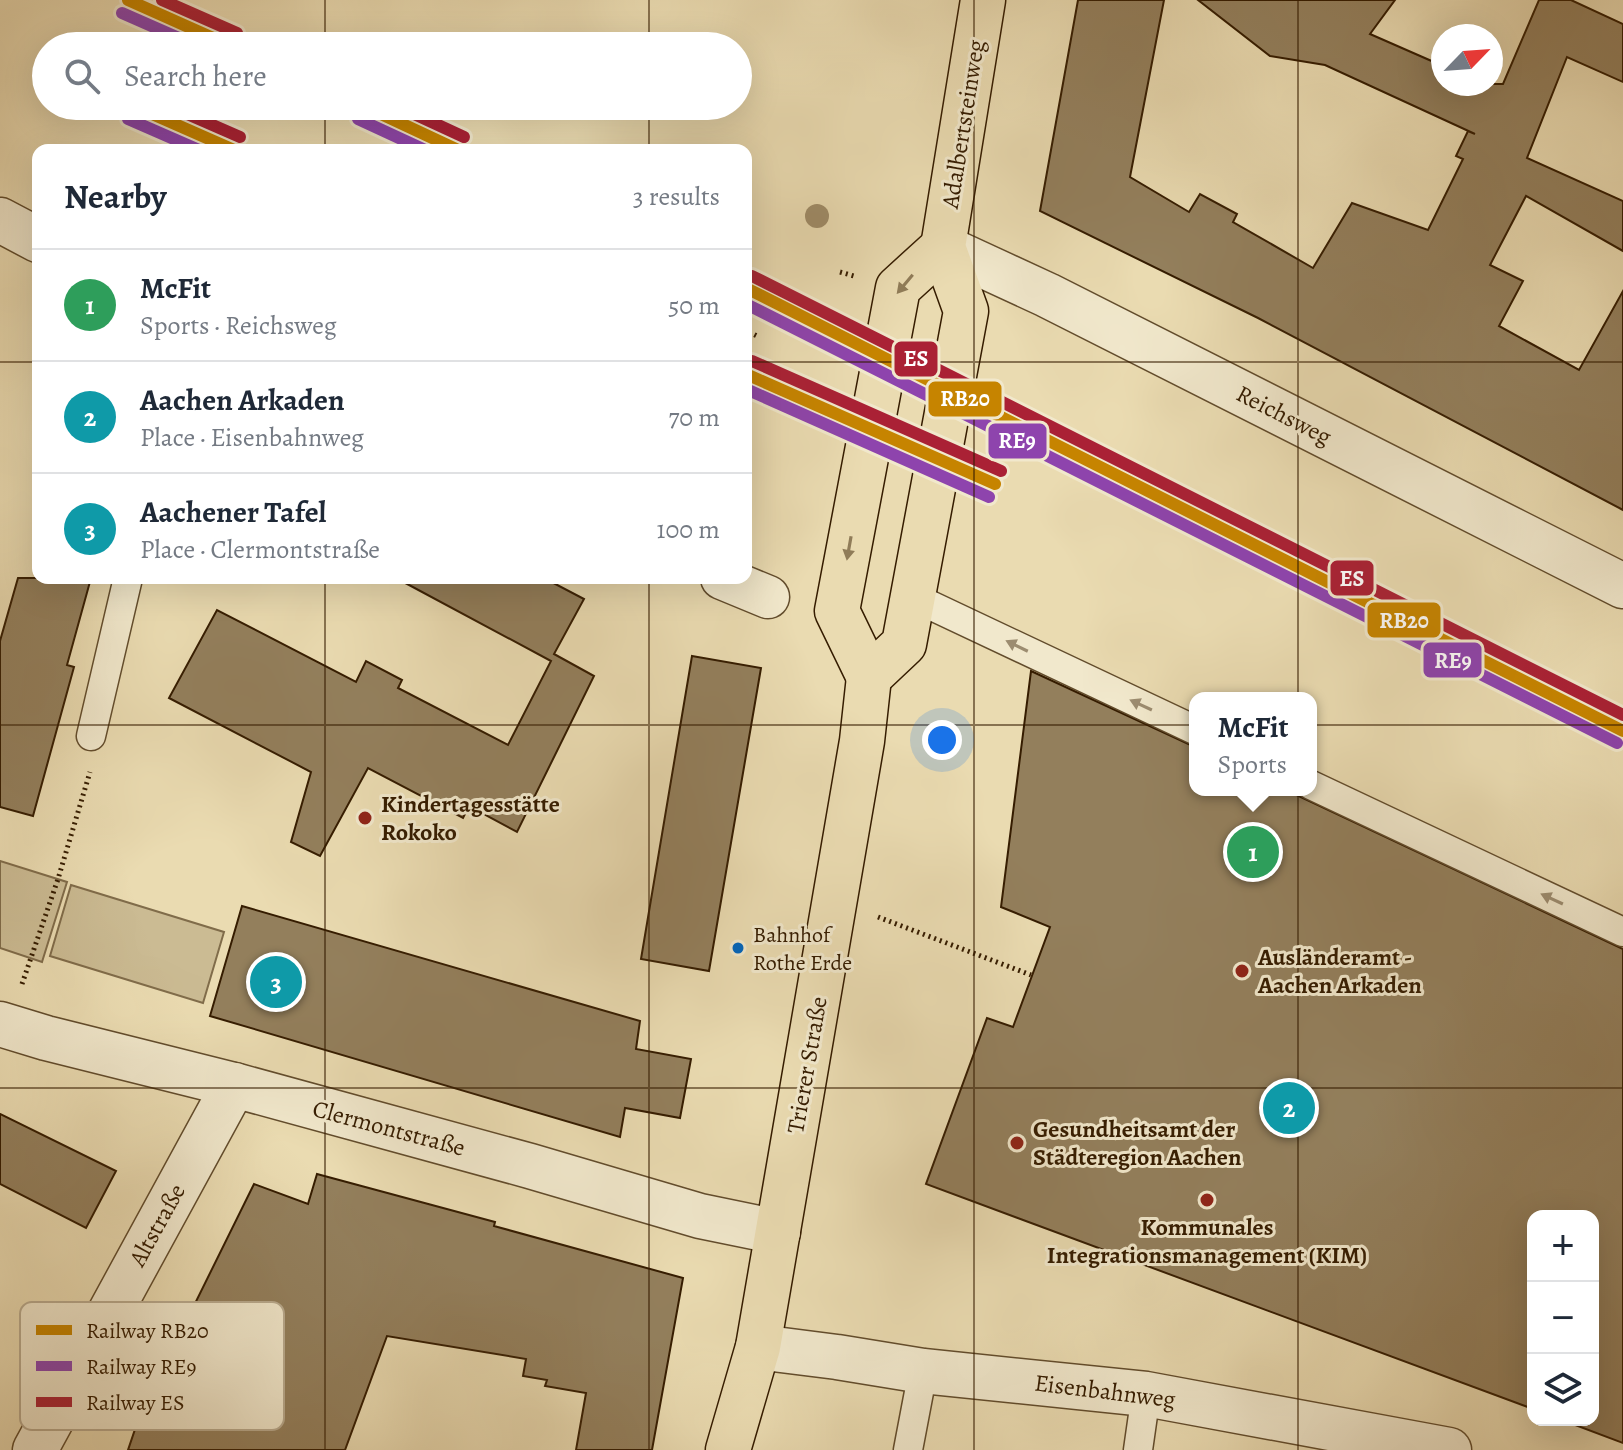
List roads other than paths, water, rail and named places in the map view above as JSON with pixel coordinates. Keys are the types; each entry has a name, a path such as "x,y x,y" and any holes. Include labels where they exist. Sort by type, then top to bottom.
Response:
{"main road":[{"name":"Adalbertsteinweg","path":"869,677 904,644 966,311 943,247 983,0"},
{"path":"869,677 837,611 898,288 943,247"},
{"name":"Trierer Straße","path":"728,1450 758,1347 862,741 869,677"}],"street":[{"path":"0,220 32,237"},
{"name":"Reichsweg","path":"943,247 1047,295 1623,586"},
{"path":"737,584 768,597"},
{"name":"Clermontstraße","path":"0,1024 530,1166 700,1216 778,1232"},
{"name":"Altstraße","path":"116,1302 234,1085"},
{"name":"Eisenbahnweg","path":"758,1347 923,1371 1146,1394 1449,1450"},
{"name":"Altstraße","path":"35,1450 46,1430"}],"lane":[{"path":"91,736 127,584"},
{"path":"913,597 1189,727"},
{"path":"1317,788 1623,932"},
{"path":"908,1450 923,1371"},
{"path":"1138,1450 1146,1394"}],"rail line":[{"name":"RB20","path":"128,0 200,32"},
{"name":"ES","path":"162,0 235,32"},
{"name":"RE9","path":"122,13 165,32"},
{"name":"RE9","path":"130,120 185,144"},
{"name":"RB20","path":"166,120 220,144"},
{"name":"ES","path":"201,120 240,137"},
{"name":"RE9","path":"360,120 412,144"},
{"name":"RB20","path":"394,120 445,144"},
{"name":"ES","path":"427,120 464,137"},
{"name":"ES","path":"752,276 1623,715"},
{"name":"RB20","path":"752,291 1623,731"},
{"name":"RE9","path":"752,307 1617,743"},
{"name":"ES","path":"752,361 1001,471"},
{"name":"RB20","path":"752,377 995,484"},
{"name":"RE9","path":"752,392 989,497"}],"place":[{"name":"Kindertagesstätte Rokoko","path":"365,818"},
{"name":"McFit","path":"1253,852"},
{"name":"Bahnhof Rothe Erde","path":"738,948"},
{"name":"Ausländeramt - Aachen Arkaden","path":"1242,971"},
{"name":"Aachener Tafel","path":"276,982"},
{"name":"Aachen Arkaden","path":"1289,1108"},
{"name":"Gesundheitsamt der Städteregion Aachen","path":"1017,1143"},
{"name":"Kommunales Integrationsmanagement (KIM)","path":"1207,1200"}]}
